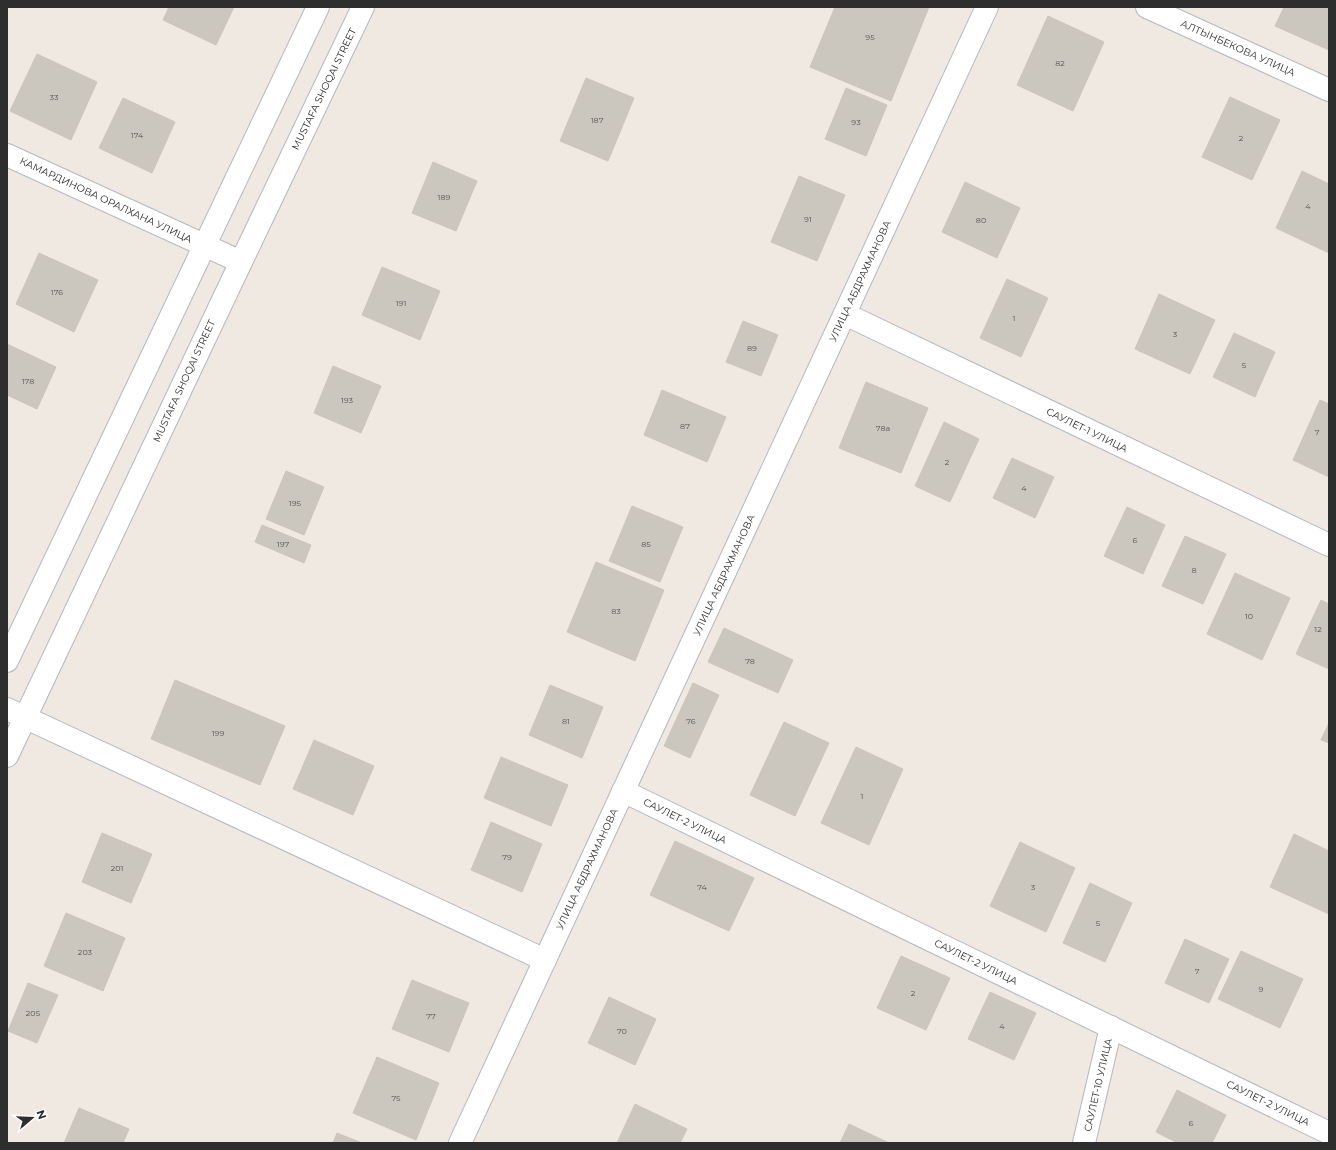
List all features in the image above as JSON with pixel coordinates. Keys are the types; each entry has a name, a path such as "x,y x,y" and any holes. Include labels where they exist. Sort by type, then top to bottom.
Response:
{"street":[{"path":"7,661 318,7"},
{"name":"MUSTAFA SHOQAI STREET","path":"7,756 16,714 241,262 363,7"},
{"name":"УЛИЦА АБДРАХМАНОВА","path":"460,1143 988,7"},
{"name":"АЛТЫНБЕКОВА УЛИЦА","path":"1147,7 1327,83"},
{"name":"КАМАРДИНОВА ОРАЛХАНА УЛИЦА","path":"7,155 241,262"},
{"name":"САУЛЕТ-1 УЛИЦА","path":"845,314 1329,545"},
{"path":"16,714 545,960"},
{"name":"САУЛЕТ-2 УЛИЦА","path":"624,791 1329,1133"},
{"name":"САУЛЕТ-10 УЛИЦА","path":"1084,1143 1111,1027"}],"building":[{"path":"169,7 234,7 216,45 163,20"},
{"path":"835,7 929,7 891,101 810,67"},
{"path":"1284,7 1329,7 1329,50 1275,26"},
{"path":"1048,16 1104,42 1073,111 1017,85"},
{"path":"37,54 97,82 71,140 10,111"},
{"path":"586,78 634,98 608,161 560,141"},
{"path":"846,88 887,105 866,156 825,139"},
{"path":"1230,97 1280,120 1252,180 1202,157"},
{"path":"123,98 175,122 152,173 99,148"},
{"path":"433,162 477,181 456,231 412,213"},
{"path":"1302,171 1329,184 1329,253 1276,228"},
{"path":"799,176 845,195 817,261 771,242"},
{"path":"965,182 1020,208 997,258 942,232"},
{"path":"39,253 98,280 74,332 16,304"},
{"path":"382,267 440,291 420,340 362,315"},
{"path":"1007,279 1048,298 1021,357 980,338"},
{"path":"1159,294 1215,320 1190,374 1135,349"},
{"path":"743,321 778,335 761,376 726,362"},
{"path":"1234,333 1275,352 1255,397 1213,377"},
{"path":"7,344 56,367 37,409 7,395"},
{"path":"333,366 381,386 361,433 314,413"},
{"path":"866,382 928,408 901,473 839,448"},
{"path":"662,390 726,417 707,462 644,435"},
{"path":"1320,400 1329,404 1329,477 1293,460"},
{"path":"944,422 979,439 950,502 915,486"},
{"path":"1012,458 1054,477 1035,518 993,498"},
{"path":"286,471 324,487 304,535 266,519"},
{"path":"632,506 683,527 660,582 609,561"},
{"path":"1127,507 1165,525 1143,574 1104,556"},
{"path":"262,525 311,545 304,563 255,542"},
{"path":"1185,536 1226,554 1203,604 1162,586"},
{"path":"596,562 664,590 635,661 567,632"},
{"path":"1235,573 1290,598 1262,660 1207,634"},
{"path":"1321,600 1329,604 1329,669 1296,654"},
{"path":"724,628 793,660 778,693 708,662"},
{"path":"175,680 285,726 260,785 151,739"},
{"path":"693,683 719,695 690,758 664,746"},
{"path":"550,685 603,707 582,758 529,735"},
{"path":"784,722 829,743 795,816 750,795"},
{"path":"1329,723 1329,743 1321,740"},
{"path":"314,740 374,766 353,815 293,789"},
{"path":"856,747 903,769 869,845 821,823"},
{"path":"501,757 568,785 551,826 484,798"},
{"path":"491,822 542,844 522,892 471,870"},
{"path":"102,833 152,854 131,903 82,882"},
{"path":"1294,834 1329,851 1329,914 1270,887"},
{"path":"675,841 754,878 729,931 650,895"},
{"path":"1020,842 1075,868 1046,932 990,906"},
{"path":"1090,883 1132,903 1105,962 1063,943"},
{"path":"66,913 125,938 103,991 44,966"},
{"path":"1185,939 1229,959 1209,1003 1165,983"},
{"path":"1241,951 1303,979 1280,1028 1218,999"},
{"path":"901,956 950,978 926,1030 877,1008"},
{"path":"412,980 469,1003 449,1052 392,1029"},
{"path":"28,983 58,995 37,1043 8,1031"},
{"path":"990,992 1036,1013 1014,1060 968,1039"},
{"path":"609,997 656,1019 635,1065 588,1043"},
{"path":"377,1057 439,1083 416,1140 353,1113"},
{"path":"1177,1090 1226,1115 1212,1143 1178,1143 1156,1132"},
{"path":"635,1104 687,1129 680,1143 617,1143"},
{"path":"79,1108 129,1129 123,1143 64,1143"},
{"path":"849,1124 889,1143 840,1143"},
{"path":"337,1133 362,1143 333,1143"}]}
